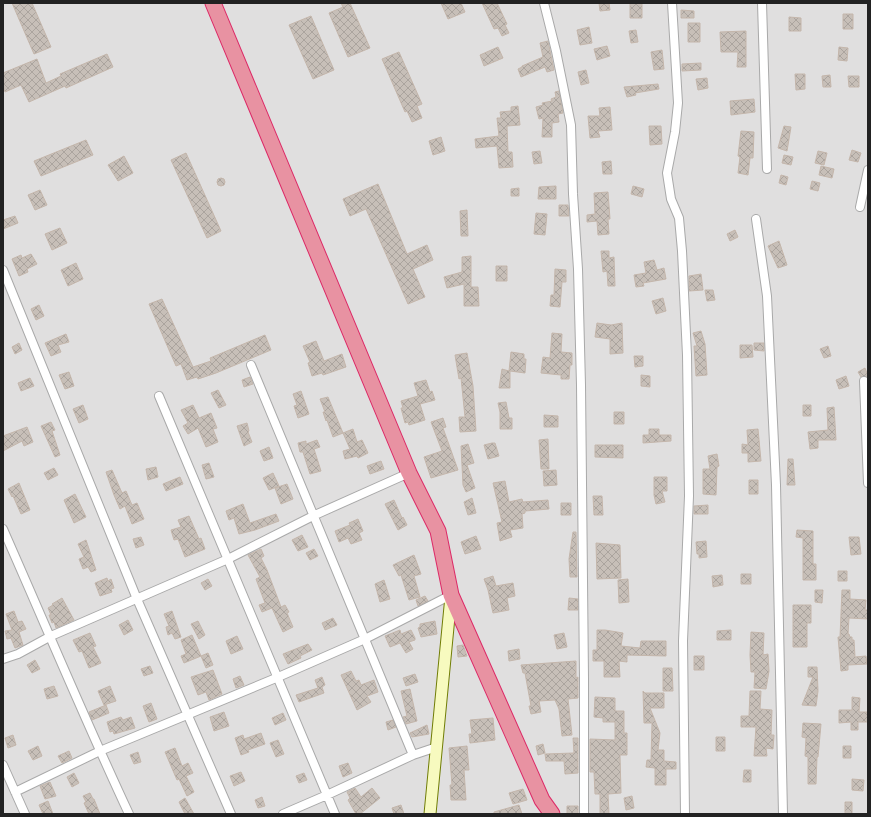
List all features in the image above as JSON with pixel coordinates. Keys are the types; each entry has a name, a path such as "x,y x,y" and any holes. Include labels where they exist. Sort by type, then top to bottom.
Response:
{"highway":[{"path":"213,3 409,473 438,531 452,595 542,800 552,814"}],"street":[{"path":"544,3 556,50 571,125 573,194 578,269 581,385 584,814"},
{"path":"672,3 678,102 675,132 667,174 671,199 679,218 682,251 689,496 682,641 685,814"},
{"path":"762,3 767,169"},
{"path":"860,207 868,170"},
{"path":"756,219 767,296 776,485 783,814"},
{"path":"3,270 137,599 231,814"},
{"path":"251,365 315,515 414,755"},
{"path":"864,381 868,483"},
{"path":"159,396 276,678 335,814"},
{"path":"3,659 18,654 51,636 228,560 315,515 409,473"},
{"path":"3,529 129,814"},
{"path":"15,792 100,751 276,678 365,639 452,595"},
{"path":"430,814 452,595"},
{"path":"283,814 414,755 437,747"},
{"path":"3,765 25,814"}],"shaded area":[{"path":"3,3 868,3 868,814 3,814"}],"building":[{"path":"12,3 32,3 51,47 34,54"},
{"path":"341,3 350,3 370,48 348,57 329,13 343,7"},
{"path":"441,3 461,3 465,12 448,19"},
{"path":"482,3 497,3 507,24 505,25 509,33 502,36 498,28 494,29"},
{"path":"599,3 609,3 610,10 600,11"},
{"path":"630,3 642,3 642,18 630,18"},
{"path":"681,10 694,11 694,18 681,18"},
{"path":"843,14 853,14 853,29 843,29"},
{"path":"311,16 334,70 313,79 289,25"},
{"path":"789,17 801,18 801,31 789,31"},
{"path":"688,23 700,23 700,42 688,42"},
{"path":"589,27 592,43 580,45 577,30"},
{"path":"636,30 638,42 631,43 629,31"},
{"path":"746,31 746,67 737,67 738,52 721,52 720,32"},
{"path":"548,41 554,70 547,72 545,67 521,77 518,69 543,57 540,43"},
{"path":"607,46 610,56 597,60 594,49"},
{"path":"498,47 503,58 484,66 480,55"},
{"path":"839,47 848,48 847,61 838,60"},
{"path":"662,50 664,69 654,70 651,52"},
{"path":"399,52 422,104 417,106 422,118 412,122 407,111 405,112 382,59"},
{"path":"107,54 113,67 66,88 65,86 29,102 21,85 5,92 3,86 3,73 37,59 46,83 61,76 60,74"},
{"path":"701,63 701,70 682,71 682,64"},
{"path":"586,70 589,83 581,85 578,72"},
{"path":"795,74 805,74 805,89 796,90"},
{"path":"830,75 831,87 823,87 822,76"},
{"path":"848,76 859,76 859,87 849,87"},
{"path":"707,78 708,88 698,90 696,79"},
{"path":"658,84 659,89 635,93 636,95 627,97 624,87"},
{"path":"559,91 563,113 558,114 559,122 552,123 552,137 542,137 543,118 539,119 536,107 543,105 542,103 552,101 551,99 556,97 555,92"},
{"path":"754,99 755,112 731,115 730,101"},
{"path":"518,106 520,125 507,126 508,152 512,152 513,167 499,168 497,146 476,148 475,139 499,136 497,118 501,118 500,112 511,111 511,107"},
{"path":"610,107 612,130 598,131 600,137 590,138 588,116 600,116 599,108"},
{"path":"649,126 661,126 662,144 650,145"},
{"path":"784,126 791,127 787,151 778,148"},
{"path":"741,131 754,132 753,158 750,158 748,175 738,173 740,157 738,156"},
{"path":"441,137 445,151 433,155 429,141"},
{"path":"86,140 93,155 41,176 34,161"},
{"path":"852,150 861,153 858,162 849,160"},
{"path":"540,151 542,163 534,164 532,152"},
{"path":"818,151 827,153 824,165 815,163"},
{"path":"186,153 221,231 207,238 171,160"},
{"path":"784,155 793,157 791,165 782,163"},
{"path":"124,156 133,173 118,181 108,165"},
{"path":"611,161 612,174 603,174 602,162"},
{"path":"821,166 834,169 832,178 819,175"},
{"path":"781,175 788,177 786,185 779,183"},
{"path":"219,178 223,178 225,182 223,186 219,186 217,184 217,180"},
{"path":"812,181 820,183 818,191 810,189"},
{"path":"378,184 407,254 427,245 433,260 413,269 425,297 408,304 366,209 350,216 343,199"},
{"path":"556,186 556,199 538,199 539,187"},
{"path":"633,186 644,189 642,197 631,194"},
{"path":"519,188 519,196 511,196 511,189"},
{"path":"40,190 47,205 35,210 28,195"},
{"path":"608,192 610,219 608,219 609,234 598,235 597,221 587,222 587,215 595,214 594,193"},
{"path":"559,205 568,205 569,216 559,216"},
{"path":"467,210 468,236 461,236 460,211"},
{"path":"536,213 547,214 545,235 534,234"},
{"path":"15,216 18,223 3,229 3,220"},
{"path":"60,228 67,243 52,250 45,234"},
{"path":"735,230 738,237 730,241 727,234"},
{"path":"779,241 787,265 778,268 768,246"},
{"path":"601,251 609,251 609,258 614,257 615,286 608,286 607,271 603,272"},
{"path":"31,254 37,264 27,269 28,272 19,276 12,259 21,255 22,258"},
{"path":"471,256 471,287 478,287 479,306 464,306 464,284 447,288 444,277 462,272 462,257"},
{"path":"654,260 657,270 664,268 666,279 643,283 644,286 636,287 634,275 646,273 644,262"},
{"path":"76,263 83,279 68,286 61,270"},
{"path":"496,266 507,266 507,281 496,281"},
{"path":"555,269 566,270 566,282 562,282 560,307 550,306 551,295 554,295"},
{"path":"701,274 703,290 689,291 689,276"},
{"path":"705,290 713,290 715,300 707,301"},
{"path":"663,298 666,311 656,314 652,301"},
{"path":"162,299 193,367 211,361 210,358 265,335 271,350 216,373 198,379 197,377 187,380 181,364 176,366 149,304"},
{"path":"39,305 44,316 36,320 31,309"},
{"path":"597,323 611,325 622,323 623,353 610,354 610,339 595,337"},
{"path":"701,331 705,344 707,375 696,376 694,346 697,346 693,333"},
{"path":"552,333 562,334 561,352 572,353 572,365 570,365 569,379 561,379 561,375 541,373 543,357 550,358"},
{"path":"66,334 69,342 58,345 61,352 51,356 45,343"},
{"path":"316,341 324,361 342,354 346,367 323,375 322,373 312,376 308,363 310,362 303,346"},
{"path":"19,343 22,350 15,354 12,347"},
{"path":"754,343 764,343 764,351 754,350"},
{"path":"740,345 752,345 753,357 740,358"},
{"path":"828,346 831,356 824,358 820,349"},
{"path":"511,352 524,354 524,359 526,359 525,373 510,371 510,388 499,388 502,369 509,371"},
{"path":"467,353 473,386 476,431 460,432 459,417 465,417 461,378 459,379 455,355"},
{"path":"634,356 643,356 643,366 635,367"},
{"path":"865,368 868,376 861,377 858,372"},
{"path":"69,372 74,386 65,389 59,375"},
{"path":"641,375 650,376 650,387 641,386"},
{"path":"846,376 849,386 839,389 836,380"},
{"path":"250,377 253,384 244,387 242,380"},
{"path":"30,378 34,386 21,391 18,383"},
{"path":"426,380 430,392 432,391 435,400 420,404 425,420 409,425 408,422 405,423 401,408 403,408 401,401 418,396 414,383"},
{"path":"218,390 226,405 219,408 211,393"},
{"path":"301,391 309,414 298,418 294,406 297,405 293,394"},
{"path":"328,397 343,433 333,437 327,420 326,421 323,412 325,412 320,399"},
{"path":"506,402 509,418 512,418 512,429 500,429 500,412 498,403"},
{"path":"83,405 88,419 79,423 73,409"},
{"path":"193,405 199,418 211,413 217,428 213,429 218,442 206,447 198,428 188,434 183,426 188,423 181,410"},
{"path":"803,405 811,405 811,416 803,416"},
{"path":"834,407 836,440 818,440 818,448 810,449 808,432 828,430 827,408"},
{"path":"614,412 624,412 624,424 614,424"},
{"path":"544,415 558,416 558,427 544,427"},
{"path":"443,418 446,427 443,428 458,470 431,478 424,457 442,451 431,422"},
{"path":"51,422 55,430 52,431 60,455 55,457 41,426"},
{"path":"247,423 248,432 252,442 244,446 237,426"},
{"path":"27,427 33,442 24,446 22,441 3,451 3,436"},
{"path":"353,429 357,442 362,440 368,453 358,458 357,456 345,459 343,451 350,449 343,433"},
{"path":"649,429 659,429 659,435 671,435 671,441 643,443 643,435 649,435"},
{"path":"758,429 761,461 748,462 748,453 742,453 742,444 748,445 747,430"},
{"path":"548,439 549,469 541,469 539,440"},
{"path":"317,440 320,447 314,449 321,471 310,474 303,452 300,452 298,443 306,441 306,444"},
{"path":"495,443 499,456 488,459 484,445"},
{"path":"468,444 474,463 467,465 475,488 466,492 463,485 461,446"},
{"path":"595,445 623,445 623,458 595,457"},
{"path":"269,447 273,458 264,461 260,451"},
{"path":"717,454 719,466 717,467 716,495 703,494 703,469 710,469 708,456"},
{"path":"788,459 793,459 795,485 787,485"},
{"path":"381,461 384,469 370,474 367,466"},
{"path":"209,463 214,477 206,479 202,465"},
{"path":"156,467 158,477 148,480 146,469"},
{"path":"54,468 58,475 48,480 44,473"},
{"path":"112,470 122,493 126,491 132,505 137,503 144,519 132,524 125,506 120,509 106,472"},
{"path":"556,470 557,485 544,486 543,471"},
{"path":"273,473 279,486 269,490 263,478"},
{"path":"180,477 183,484 166,491 163,484"},
{"path":"654,477 667,477 667,491 662,491 665,502 656,504 654,495"},
{"path":"749,480 758,480 758,494 749,494"},
{"path":"505,481 509,502 522,499 523,502 548,500 549,509 525,511 525,513 522,514 523,528 510,530 512,537 500,541 497,523 502,522 493,483"},
{"path":"19,483 30,510 21,514 13,496 12,497 8,489"},
{"path":"287,484 293,499 281,504 275,488"},
{"path":"75,494 86,517 74,523 64,500"},
{"path":"593,496 602,496 603,515 594,515"},
{"path":"472,498 476,513 468,515 464,502"},
{"path":"394,500 402,518 403,517 407,525 398,530 385,504"},
{"path":"561,503 571,503 571,515 561,515"},
{"path":"243,504 250,523 276,514 279,521 239,534 234,518 229,520 226,511"},
{"path":"708,505 708,514 694,514 694,506"},
{"path":"189,516 205,549 185,557 178,539 174,540 171,530 181,527 178,520"},
{"path":"358,519 363,531 359,533 362,540 351,544 348,538 339,542 335,531 350,525 349,523"},
{"path":"797,530 813,531 813,564 816,564 816,580 803,580 803,538 796,537"},
{"path":"573,532 576,532 577,577 570,577 569,559"},
{"path":"302,535 308,547 298,551 292,540"},
{"path":"476,536 481,549 465,554 461,542"},
{"path":"141,537 144,545 136,548 133,539"},
{"path":"849,537 859,537 861,554 851,555"},
{"path":"86,540 96,570 91,572 88,567 83,569 79,559 84,557 78,544"},
{"path":"706,541 707,557 699,558 699,554 697,554 696,542"},
{"path":"596,543 620,545 621,578 597,579"},
{"path":"261,549 264,556 261,558 281,607 285,605 289,612 287,613 293,627 283,632 272,608 262,612 259,605 265,603 256,579 260,577 248,555"},
{"path":"314,549 318,556 310,560 306,553"},
{"path":"414,555 421,574 414,576 420,597 409,600 401,575 399,576 393,565"},
{"path":"838,571 847,571 847,581 838,581"},
{"path":"741,574 751,574 751,584 741,584"},
{"path":"722,575 723,585 713,587 712,576"},
{"path":"493,576 496,586 513,583 515,596 507,598 509,610 493,613 484,579"},
{"path":"107,578 108,581 111,579 114,588 111,589 112,592 100,596 95,583"},
{"path":"208,579 212,586 205,590 201,583"},
{"path":"628,579 629,602 619,603 618,580"},
{"path":"384,580 390,599 380,602 375,584"},
{"path":"815,590 823,590 822,603 815,602"},
{"path":"842,590 850,590 850,599 866,600 865,610 868,610 868,619 849,618 848,634 852,637 852,640 854,640 855,657 866,656 867,664 848,665 848,670 841,671 838,637 840,637"},
{"path":"425,596 428,601 418,606 416,600"},
{"path":"62,598 74,620 56,628 54,622 52,623 48,608"},
{"path":"569,598 578,599 578,610 568,610"},
{"path":"793,605 811,605 811,623 807,623 807,647 793,647"},
{"path":"14,611 18,622 22,621 26,629 19,632 23,645 15,648 11,638 7,639 5,631 12,630 6,614"},
{"path":"172,611 181,637 175,639 172,633 168,635 166,627 169,626 164,614"},
{"path":"333,618 337,625 325,630 322,623"},
{"path":"128,620 133,630 124,635 119,625"},
{"path":"198,621 205,635 199,639 191,624"},
{"path":"435,621 437,634 421,637 418,628 420,627 420,624"},
{"path":"400,630 401,634 411,630 415,638 415,640 409,642 413,649 406,653 400,643 390,647 385,636"},
{"path":"597,630 623,633 621,646 640,648 641,641 666,641 666,656 627,655 627,662 619,661 620,677 604,677 604,661 593,661 593,650 597,650"},
{"path":"731,630 731,640 717,640 717,631"},
{"path":"751,632 764,633 763,655 768,654 769,671 766,689 754,688 755,672 751,672 750,655"},
{"path":"90,633 96,646 93,647 101,663 89,668 82,651 79,652 73,640"},
{"path":"564,633 567,647 557,649 554,635"},
{"path":"192,635 201,656 184,663 181,656 186,654 181,640"},
{"path":"237,636 243,649 231,654 226,641"},
{"path":"308,644 312,650 300,656 301,658 288,664 283,654"},
{"path":"463,645 467,656 458,657 457,646"},
{"path":"519,649 520,659 509,661 508,651"},
{"path":"208,653 213,665 206,668 201,656"},
{"path":"694,656 704,656 704,670 694,670"},
{"path":"35,660 40,669 32,673 27,665"},
{"path":"576,661 578,698 568,699 572,735 562,736 559,709 555,700 539,701 541,712 531,714 525,673 523,673 521,665"},
{"path":"150,666 153,673 144,676 141,669"},
{"path":"808,667 817,667 818,691 816,706 802,705 813,677 808,677"},
{"path":"663,668 672,668 673,691 663,691"},
{"path":"213,670 222,694 209,700 206,692 198,695 191,677"},
{"path":"351,671 356,681 359,680 361,685 374,680 378,692 367,696 371,702 357,710 341,675"},
{"path":"415,674 418,682 406,686 403,678"},
{"path":"240,676 244,685 236,688 233,679"},
{"path":"322,677 325,685 322,687 324,693 299,702 296,695 318,688 315,680"},
{"path":"54,686 58,696 47,699 44,689"},
{"path":"110,686 116,701 104,705 98,691"},
{"path":"410,689 417,721 406,724 403,717 407,716 401,691"},
{"path":"643,691 645,693 664,693 664,708 650,708 660,733 658,750 664,750 664,761 676,762 676,769 666,769 666,785 655,785 655,768 646,767 647,760 651,760 652,723 644,723"},
{"path":"750,691 761,691 760,709 772,710 771,735 774,735 773,749 766,748 767,756 754,756 756,727 741,727 741,716 749,716"},
{"path":"595,697 615,698 615,711 624,711 624,733 627,733 627,755 620,755 621,793 608,794 609,814 600,814 600,794 595,794 594,772 590,772 590,739 615,740 615,722 603,722 603,718 594,717"},
{"path":"852,697 860,698 859,712 867,712 868,722 858,722 858,730 851,730 851,722 839,723 839,710 852,710"},
{"path":"151,703 157,719 149,722 143,706"},
{"path":"106,705 109,713 92,720 89,712"},
{"path":"224,712 229,726 214,731 210,717"},
{"path":"283,713 286,720 275,725 272,718"},
{"path":"121,717 123,720 131,717 135,728 114,734 113,731 110,732 107,722"},
{"path":"493,718 495,740 470,743 469,734 472,734 470,720"},
{"path":"393,720 396,727 388,730 386,722"},
{"path":"803,723 821,724 817,757 816,784 808,784 808,757 805,756 806,738 802,737"},
{"path":"427,725 429,734 412,737 410,733"},
{"path":"261,733 265,744 248,750 249,752 241,755 235,738 243,735 244,739"},
{"path":"13,735 16,745 8,748 5,738"},
{"path":"716,737 725,737 725,751 716,751"},
{"path":"573,738 578,738 578,773 565,774 564,761 546,761 545,754 574,753"},
{"path":"278,740 284,754 276,757 270,743"},
{"path":"543,744 545,753 538,755 536,746"},
{"path":"38,746 42,756 33,760 28,751"},
{"path":"467,746 469,770 464,770 466,800 451,800 450,785 452,785 449,748"},
{"path":"843,746 851,746 851,758 843,758"},
{"path":"175,748 182,766 188,763 193,773 186,776 194,792 187,796 179,779 177,780 165,752"},
{"path":"69,751 72,758 62,763 58,756"},
{"path":"138,752 141,762 134,764 130,755"},
{"path":"348,763 352,773 343,777 339,766"},
{"path":"744,770 751,770 751,782 743,782"},
{"path":"241,772 245,781 234,786 230,776"},
{"path":"74,773 79,783 72,787 67,777"},
{"path":"304,773 307,780 299,783 296,776"},
{"path":"852,779 864,780 863,791 852,790"},
{"path":"50,782 56,796 45,799 40,786"},
{"path":"355,788 361,797 372,788 380,798 360,814 356,814 348,800 350,798 347,792"},
{"path":"523,789 527,800 513,804 509,793"},
{"path":"90,793 100,814 89,814 84,803 86,802 83,796"},
{"path":"632,796 634,808 626,810 624,798"},
{"path":"262,797 265,806 258,808 255,800"},
{"path":"185,798 194,814 185,814 179,802"},
{"path":"48,801 53,814 43,814 39,805"},
{"path":"845,802 852,802 852,814 845,814"},
{"path":"401,805 404,814 394,814 392,808"},
{"path":"519,805 522,814 494,814 494,812"},
{"path":"567,806 578,806 578,814 567,814"}]}
